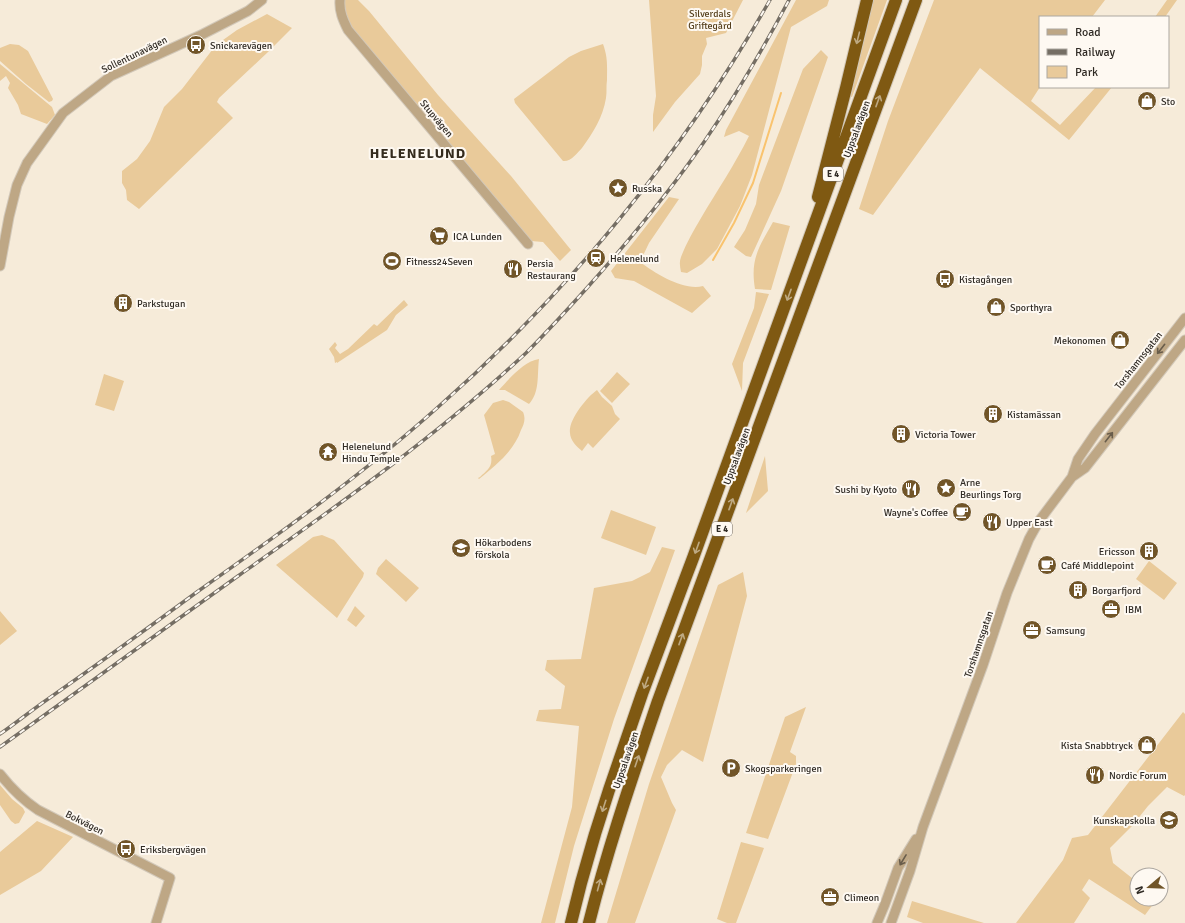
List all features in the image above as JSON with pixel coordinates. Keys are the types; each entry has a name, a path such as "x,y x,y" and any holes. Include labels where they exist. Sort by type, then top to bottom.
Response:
{"highway":[{"path":"802,258 867,0"},
{"name":"Uppsalavägen","path":"571,923 595,834 614,775 896,0"},
{"name":"Uppsalavägen","path":"589,923 598,887 625,797 658,701 917,0"}],"street":[{"name":"Sollentunavägen","path":"0,266 9,217 17,185 27,163 63,114 110,76 203,34 248,11 262,0"},
{"name":"Stupvägen","path":"340,0 339,6 348,30 528,244"},
{"name":"Torshamnsgatan","path":"891,923 910,871 923,827 983,665 1007,594 1039,521 1072,477 1078,459 1095,434 1185,318"},
{"name":"Torshamnsgatan","path":"1072,477 1085,468 1185,340"},
{"name":"Bokvägen","path":"0,774 10,787 38,810 170,878 156,923"},
{"name":"Torshamnsgatan","path":"877,923 898,868 923,827"}],"green space":[{"path":"344,0 358,0 369,11 438,95 511,176 571,250 560,261 543,242 531,241 349,28"},
{"name":"Silverdals Griftegård","path":"649,0 743,0 726,33 706,38 707,44 702,56 700,74 675,102 653,132 653,115 656,96"},
{"path":"796,0 829,0 827,6 791,27 752,175 740,206 717,249 702,264 687,273 681,272 680,259 688,242 749,136 739,131 724,137 726,130"},
{"path":"872,0 887,0 852,97 848,96"},
{"path":"934,0 1105,0 1093,16 1039,16 1039,88 1031,101 1060,125 1095,88 1111,88 1069,140 980,68 873,215 859,209 888,121"},
{"path":"1167,0 1177,0 1166,16 1156,16"},
{"path":"267,14 292,28 219,98 217,102 233,118 139,209 127,200 126,190 122,183 122,171 137,159 150,141 164,107 182,89 216,45 237,30"},
{"path":"10,44 19,45 28,51 53,99 52,101 49,102 0,61 0,48"},
{"path":"603,44 605,49 607,70 606,96 603,112 594,131 582,148 571,159 563,161 515,103 514,99 569,57 581,51"},
{"path":"821,50 828,57 781,191 751,257 746,256 734,247 745,230 756,204 759,185 803,69"},
{"path":"0,64 52,107 55,115 47,124 21,114 18,105 8,88 10,83 6,76 0,81"},
{"path":"669,197 679,199 649,243 640,262 654,272 679,284 695,287 703,286 711,296 692,313 634,281 615,278 611,271"},
{"path":"773,222 790,226 771,290 755,289 755,261 760,246"},
{"path":"756,292 769,294 743,363 742,391 732,364 754,308"},
{"path":"404,300 408,305 396,315 387,330 335,363 334,357 329,349 335,342 337,345 335,348 340,354 348,349 374,324 377,326"},
{"path":"539,359 535,394 529,404 505,390 499,390 522,367 533,360"},
{"path":"617,372 630,384 612,403 600,391"},
{"path":"104,374 124,381 114,411 95,405"},
{"path":"597,390 612,406 615,414 620,419 593,448 588,443 582,451 572,441 570,428 579,409"},
{"path":"503,400 509,402 523,412 524,424 514,445 498,463 479,479 478,478 489,468 491,456 495,454 484,415 493,403"},
{"path":"765,456 768,491 746,513"},
{"path":"611,510 656,527 646,555 601,538"},
{"path":"322,535 334,540 364,573 363,577 337,618 276,565 313,537"},
{"path":"662,547 675,550 614,719 574,846 555,923 541,923 572,807 579,726 536,721 539,710 561,709 565,686 545,670 547,660 581,659 594,588 632,581 650,572"},
{"path":"386,559 419,588 406,602 376,574 378,568"},
{"path":"1149,561 1177,583 1164,600 1136,579"},
{"path":"743,572 747,596 703,762 682,750 667,765 661,777 676,810 635,923 607,923 649,784 718,585"},
{"path":"355,606 365,616 356,627 347,620"},
{"path":"0,611 17,631 0,645"},
{"path":"806,707 790,752 796,756 796,764 768,839 746,833 785,717"},
{"path":"1183,712 1185,714 1185,795 1184,796 1167,787 1110,848 1113,863 1129,876 1129,905 1089,879 1082,890 1090,898 1074,923 1016,923 1063,860 1072,838 1088,835"},
{"path":"0,785 12,799 23,808 25,812 19,823 15,824 11,821 0,805"},
{"path":"37,821 73,837 41,871 0,895 0,852"},
{"path":"741,842 764,848 736,923 727,923 717,919"},
{"path":"912,901 984,923 923,923 907,917"},
{"path":"1133,907 1151,907 1145,915"}],"waterway":[{"path":"713,260 734,223 753,183 781,93"}],"railway":[{"path":"0,734 320,503 409,433 486,363 532,317 577,268 620,218 661,166 700,112 736,57 770,0"},
{"path":"0,747 386,469 422,442 492,384 526,353 602,271 676,180 704,142 738,90 789,0"}],"place":[{"name":"Snickarevägen","path":"196,45"},
{"name":"Sto","path":"1147,101"},
{"name":"Russka","path":"618,188"},
{"name":"ICA Lunden","path":"439,236"},
{"name":"Helenelund","path":"596,258"},
{"name":"Fitness24Seven","path":"392,261"},
{"name":"Persia Restaurang","path":"513,269"},
{"name":"Kistagången","path":"945,279"},
{"name":"Parkstugan","path":"123,303"},
{"name":"Sporthyra","path":"996,307"},
{"name":"Mekonomen","path":"1120,340"},
{"name":"Kistamässan","path":"993,414"},
{"name":"Victoria Tower","path":"901,434"},
{"name":"Helenelund Hindu Temple","path":"328,452"},
{"name":"Arne Beurlings Torg","path":"946,488"},
{"name":"Sushi by Kyoto","path":"911,489"},
{"name":"Wayne's Coffee","path":"962,512"},
{"name":"Upper East","path":"992,522"},
{"name":"Hökarbodens förskola","path":"461,548"},
{"name":"Ericsson","path":"1149,551"},
{"name":"Café Middlepoint","path":"1047,565"},
{"name":"Borgarfjord","path":"1078,590"},
{"name":"IBM","path":"1111,609"},
{"name":"Samsung","path":"1032,630"},
{"name":"Kista Snabbtryck","path":"1147,745"},
{"name":"Skogsparkeringen","path":"731,768"},
{"name":"Nordic Forum","path":"1095,775"},
{"name":"Kunskapskolla","path":"1169,820"},
{"name":"Eriksbergvägen","path":"126,849"},
{"name":"Climeon","path":"830,897"}],"district":[{"name":"HELENELUND","path":"418,153"}]}
